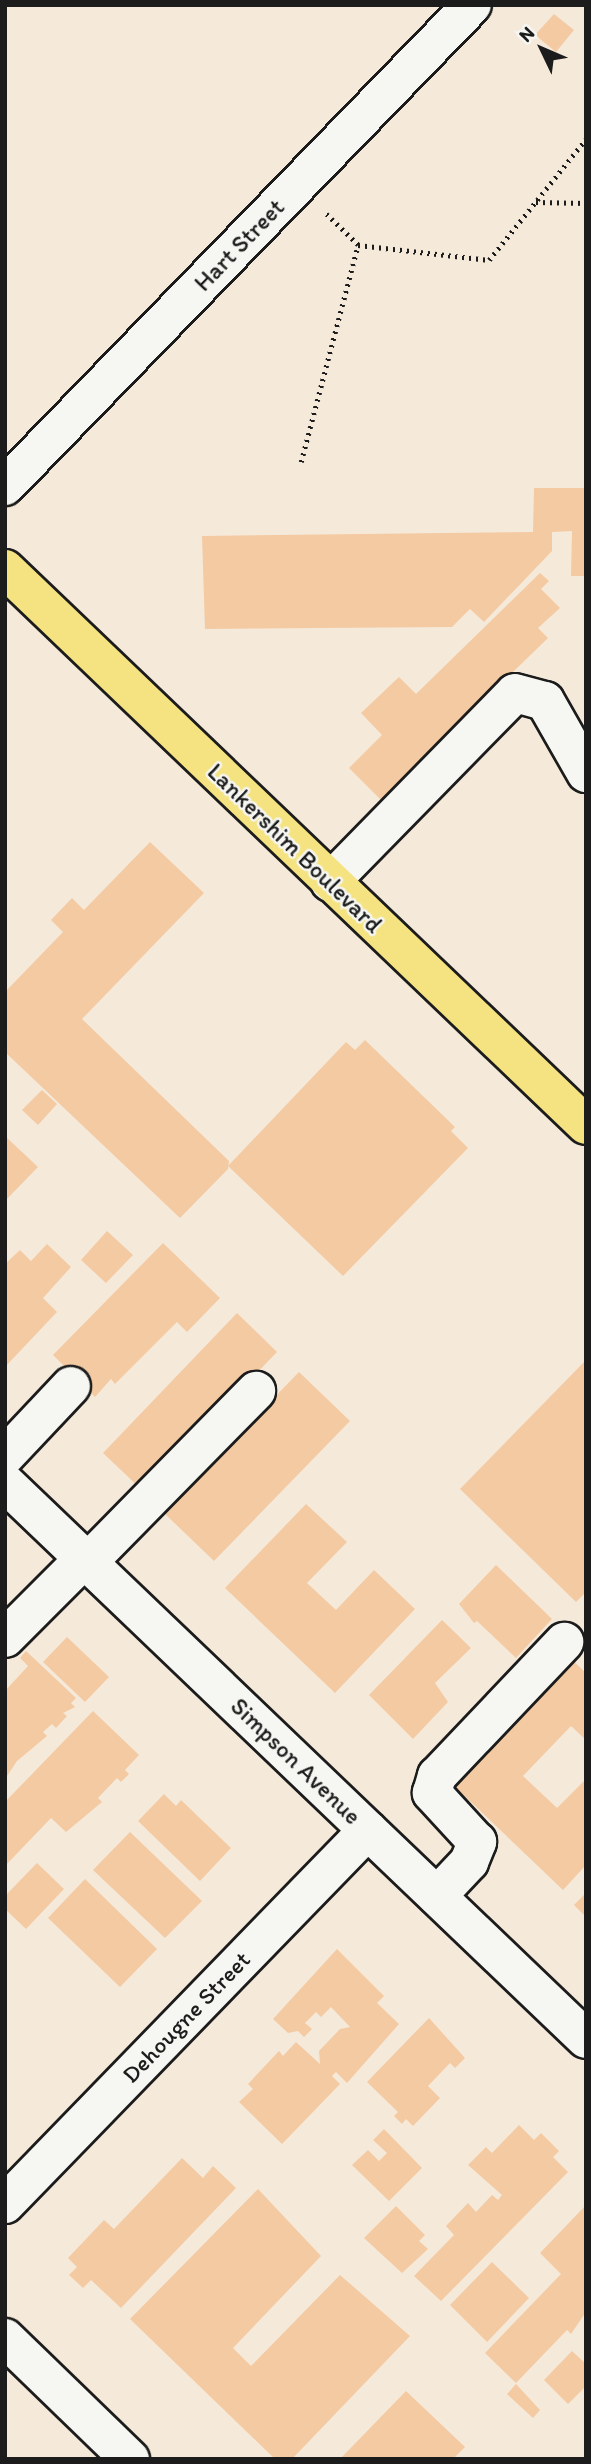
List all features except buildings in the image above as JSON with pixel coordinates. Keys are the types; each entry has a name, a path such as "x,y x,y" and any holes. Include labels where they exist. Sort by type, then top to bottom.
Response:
{"main road":[{"name":"Lankershim Boulevard","path":"5,569 586,1125"}],"street":[{"name":"Hart Street","path":"5,486 472,5"},
{"path":"330,882 515,693 545,701 586,773"},
{"path":"5,1456 71,1386"},
{"path":"5,1638 256,1391"},
{"name":"Simpson Avenue","path":"5,1483 586,2039"},
{"path":"437,1896 469,1862 477,1842 432,1793 437,1776 564,1642"},
{"name":"Dehougne Street","path":"5,2204 368,1830"},
{"path":"5,2338 130,2459"}],"path":[{"path":"297,185 358,244 489,260 586,139"},
{"path":"536,202 586,203"},
{"path":"301,462 358,244"}]}
